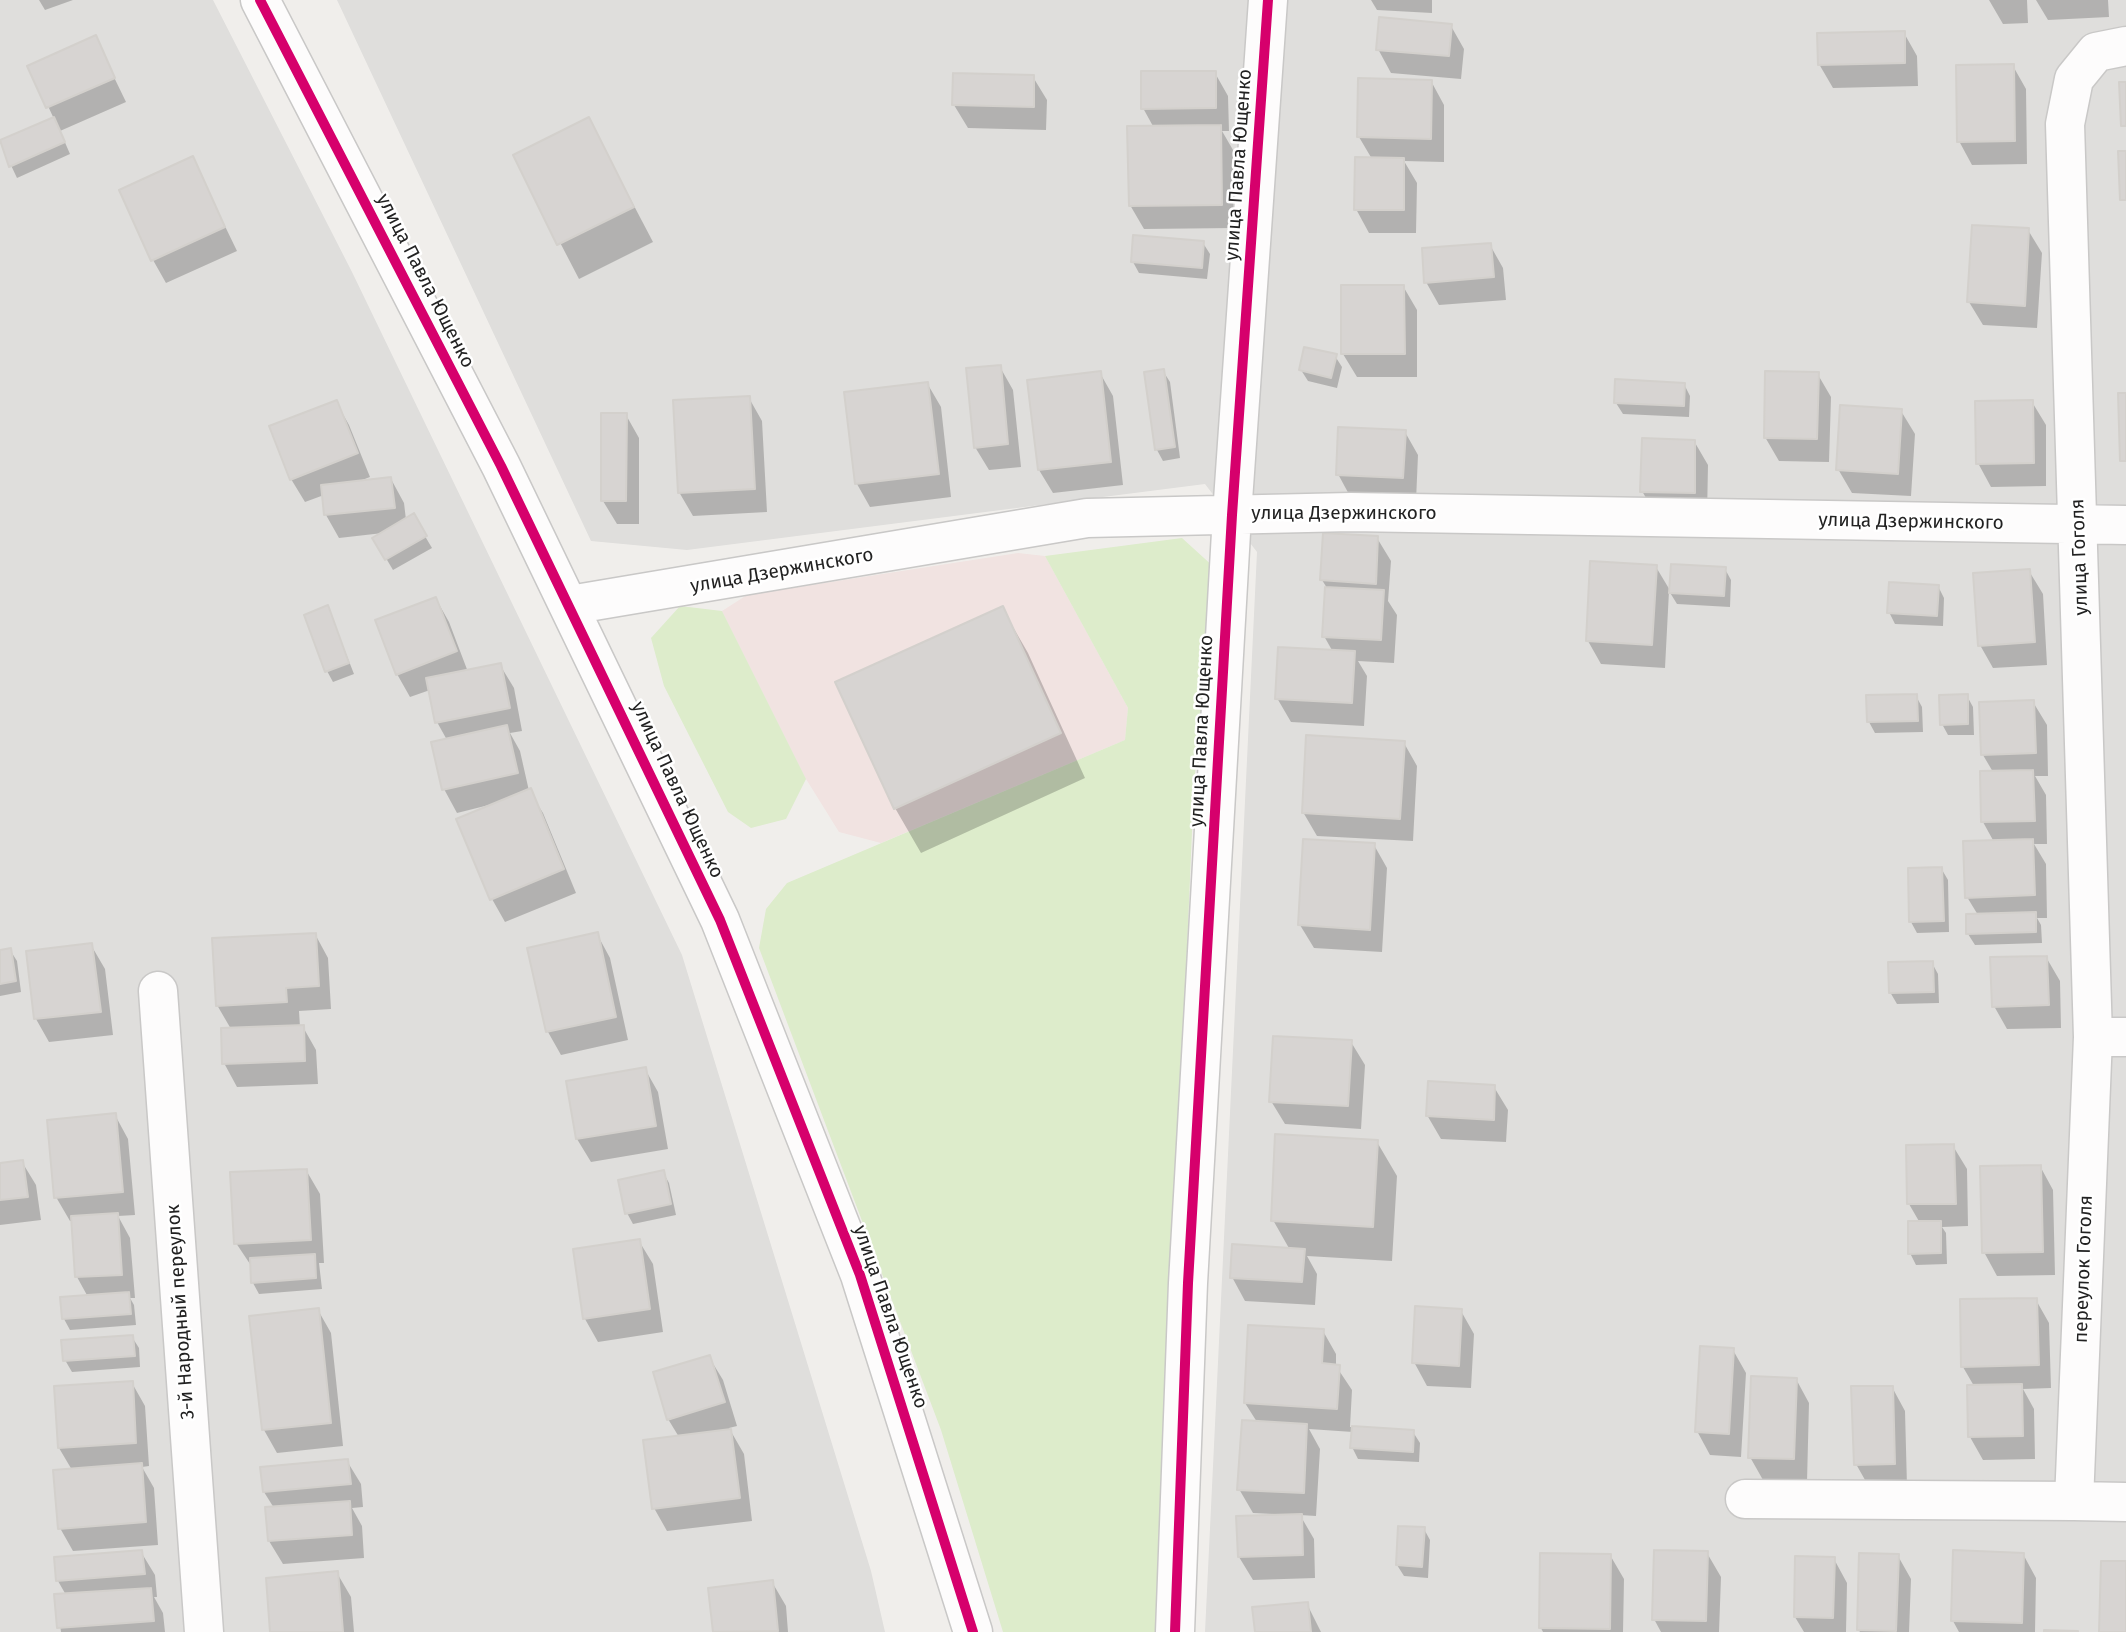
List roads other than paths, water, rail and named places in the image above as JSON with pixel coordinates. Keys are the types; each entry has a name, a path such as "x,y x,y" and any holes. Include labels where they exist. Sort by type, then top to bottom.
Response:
{"street":[{"name":"улица Павла Ющенко","path":"261,0 570,605 720,920 860,1275 973,1632"},
{"name":"улица Павла Ющенко","path":"1175,1632 1188,1283 1232,515 1268,0"},
{"name":"улица Гоголя","path":"2109,1037 2079,525 2065,124 2074,79 2111,49"},
{"name":"улица Дзержинского","path":"570,605 1087,518 1351,512 2126,525"},
{"name":"3-й Народный переулок","path":"158,992 204,1632"},
{"name":"переулок Гоголя","path":"2074,1502 2109,1037"},
{"path":"1745,1499 2126,1502"}]}
